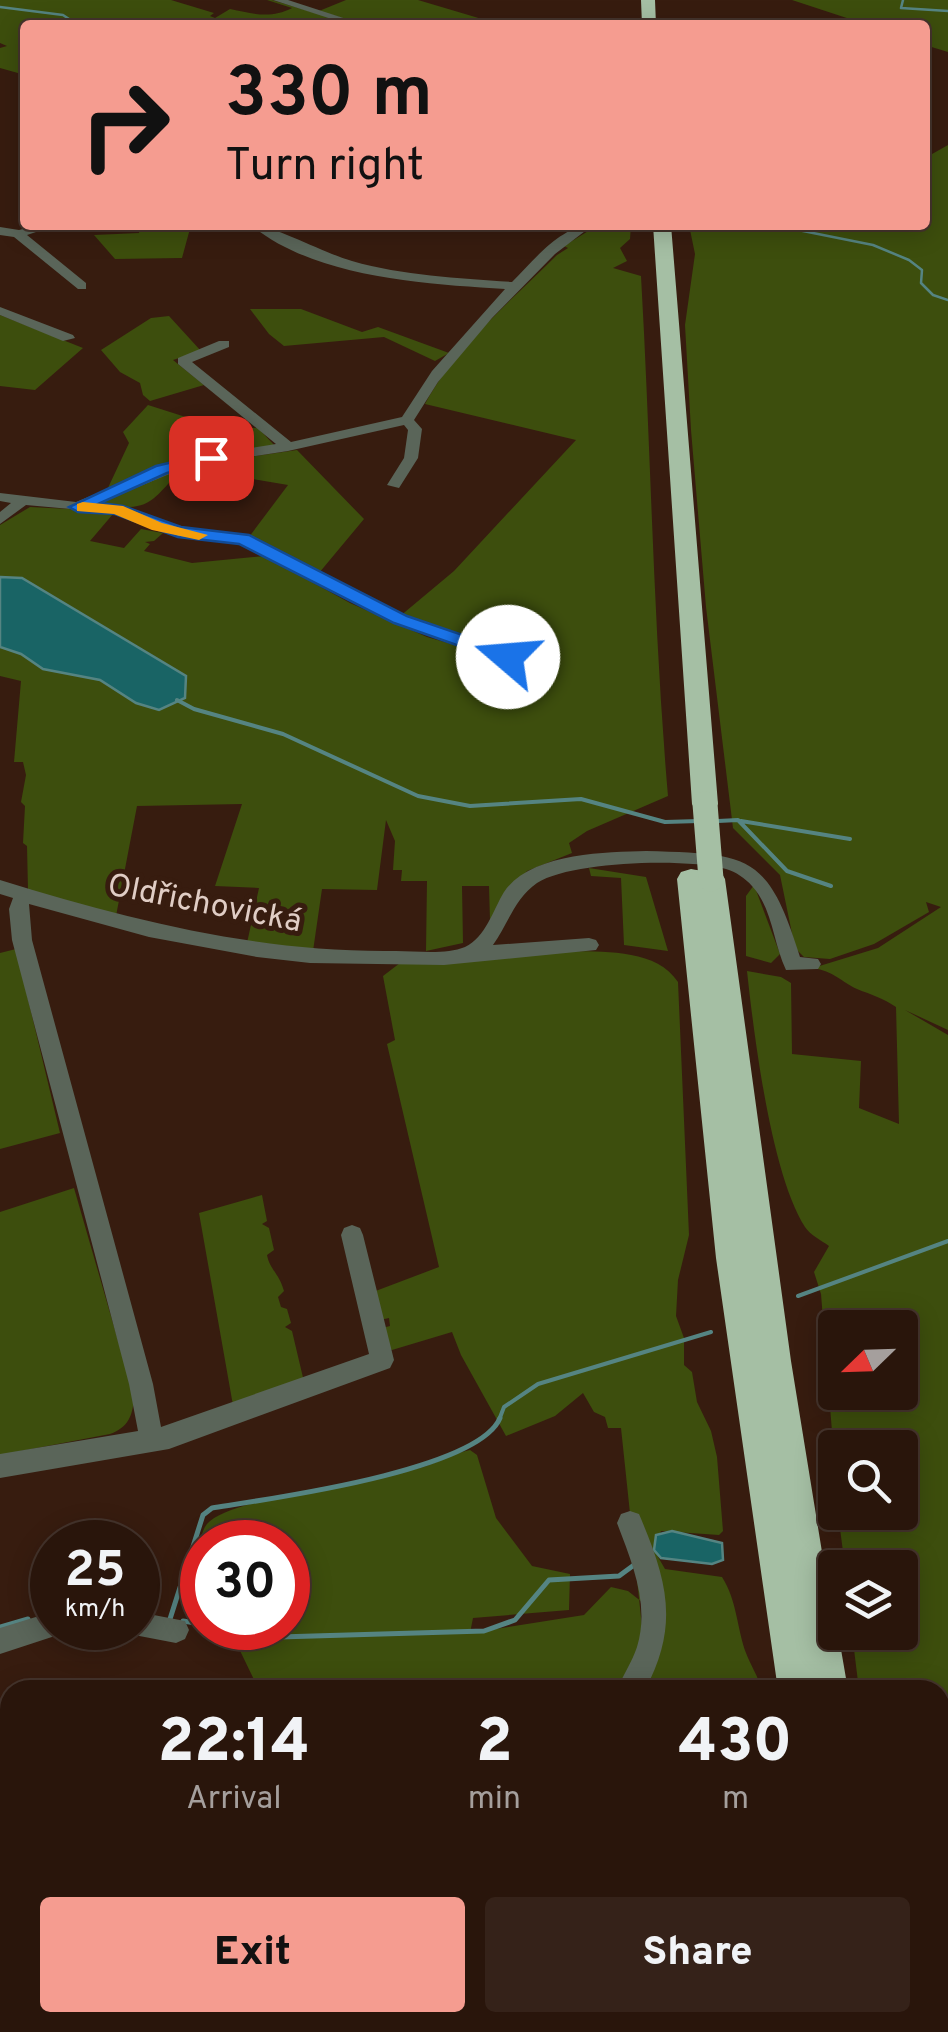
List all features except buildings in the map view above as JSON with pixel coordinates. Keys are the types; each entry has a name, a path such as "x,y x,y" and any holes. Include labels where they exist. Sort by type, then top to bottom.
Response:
{"highway":[{"path":"656,236 694,804 733,1258 796,1680"},
{"path":"701,879 826,1680"}],"street":[{"path":"278,0 344,20"},
{"path":"265,230 292,246 382,276 519,286"},
{"path":"78,507 186,462 288,447 407,420 437,374 556,246 580,230"},
{"path":"9,233 82,286"},
{"path":"0,311 68,338"},
{"path":"224,344 182,362 288,447"},
{"path":"394,485 411,458 415,429 407,420"},
{"path":"0,497 117,509 178,532 243,539 400,620 508,657"},
{"path":"0,520 30,502"},
{"path":"466,954 485,942 516,892 534,874 586,859 706,860 744,867 757,876 767,888 793,966 810,964"},
{"name":"Oldřichovická","path":"0,888 144,927 279,955 384,959 589,945"},
{"path":"23,896 18,909 22,940 141,1384 151,1438"},
{"path":"0,1466 168,1438 382,1360 352,1234"},
{"path":"630,1523 657,1602 651,1650 635,1680"},
{"path":"160,1628 176,1630"},
{"path":"0,1640 30,1631"}],"green space":[{"path":"0,0 171,0 214,13 210,16 215,18 230,9 269,14 292,8 267,0 272,0 338,20 20,20 20,74 0,68 0,48 7,46 0,43"},
{"path":"346,0 418,0 485,20 349,20 319,11"},
{"path":"792,0 948,0 948,52 930,47 930,20 853,20"},
{"path":"948,145 948,1030 905,1010 948,1035 948,1680 858,1680 854,1650 918,1650 918,1550 843,1550 840,1530 918,1530 918,1430 832,1430 830,1410 918,1410 918,1310 822,1310 814,1272 829,1246 805,1227 783,1174 766,1103 747,971 781,977 791,983 792,1054 861,1061 859,1108 899,1124 896,1007 813,968 878,948 941,907 926,902 929,912 874,944 830,959 804,957 795,948 780,875 733,828 706,607 685,325 695,254 690,230 930,230 930,155"},
{"path":"190,230 182,258 115,259 94,235"},
{"path":"590,230 631,230 630,239 620,248 627,261 613,268 641,276 668,796 587,831 569,843 572,853 527,871 490,920 489,886 462,886 463,943 426,951 427,881 401,881 402,870 393,870 395,841 386,820 377,890 322,889 313,951 247,943 259,888 215,886 242,804 137,806 116,916 28,890 27,846 23,843 25,806 21,802 26,775 23,762 14,762 21,681 0,676 0,647 21,654 43,669 100,680 136,703 186,676 22,578 0,577 0,525 30,507 108,511 113,514 90,541 124,548 141,529 163,533 154,541 145,542 150,544 144,551 192,563 265,556 350,603 427,637 511,661 513,651 505,652 399,617 454,571 576,440 425,404 452,363 485,325 568,248 564,246"},
{"path":"250,309 301,309 362,332 378,327 449,353 435,361 384,337 284,346"},
{"path":"0,315 83,348 35,390 0,386"},
{"path":"169,316 201,351 173,360 204,385 150,401 143,395 140,383 120,372 101,350 151,318"},
{"path":"148,405 214,426 258,428 275,446 169,463 107,490 129,443 123,432"},
{"path":"297,450 364,519 319,573 249,537 288,485 183,467 145,504 94,505 179,467"},
{"path":"589,868 646,877 668,951 624,945 621,878 591,876"},
{"path":"754,885 780,954 771,963 746,956 746,896"},
{"path":"16,949 60,1133 0,1149 0,953"},
{"path":"574,951 617,953 658,964 678,982 689,1235 678,1280 676,1316 684,1338 684,1365 692,1372 697,1402 711,1431 717,1457 723,1531 719,1535 661,1531 654,1550 665,1569 722,1577 758,1680 644,1680 647,1674 621,1428 608,1428 605,1417 594,1412 583,1393 555,1416 506,1436 452,1332 392,1350 387,1347 382,1328 390,1326 389,1318 380,1320 373,1292 439,1267 387,1044 395,1040 383,976 400,963"},
{"path":"74,1188 134,1396 131,1415 122,1428 110,1434 0,1455 0,1212"},
{"path":"262,1195 267,1221 262,1224 269,1228 274,1250 267,1255 284,1291 278,1297 281,1307 287,1309 291,1323 285,1327 292,1331 305,1386 234,1411 199,1213"},
{"path":"470,1450 477,1455 496,1518 532,1566 570,1574 569,1610 473,1618 470,1633 584,1615 611,1587 628,1591 647,1606 649,1616 629,1680 254,1680 240,1650 310,1650 310,1520 213,1520 273,1498 420,1468"}],"water":[{"path":"0,577 22,578 186,676 185,698 159,710 136,703 100,680 43,669 21,654 0,647"},
{"path":"672,1531 722,1543 723,1560 712,1564 661,1558 654,1550 656,1535"}],"waterway":[{"path":"903,0 901,8 948,11"},
{"path":"0,7 63,15 70,20"},
{"path":"798,230 873,245 909,260 922,270 921,283 933,295 948,300"},
{"path":"177,700 194,709 283,734 418,796 470,806 581,799 665,822 699,821"},
{"path":"718,821 738,820 787,871 831,886"},
{"path":"741,821 850,839"},
{"path":"798,1296 948,1241"},
{"path":"500,1419 504,1407 538,1384 711,1332"},
{"path":"170,1619 203,1515 212,1508 322,1490 414,1467 484,1437 500,1419"},
{"path":"310,1636 484,1631 515,1620 549,1580 619,1576 634,1565"},
{"path":"0,1627 28,1619"}],"slow traffic":[{"path":"83,507 117,509 158,527 199,535"}],"route":[{"path":"211,458 162,470 78,507 117,509 178,532 243,539 400,620 508,657"}]}
